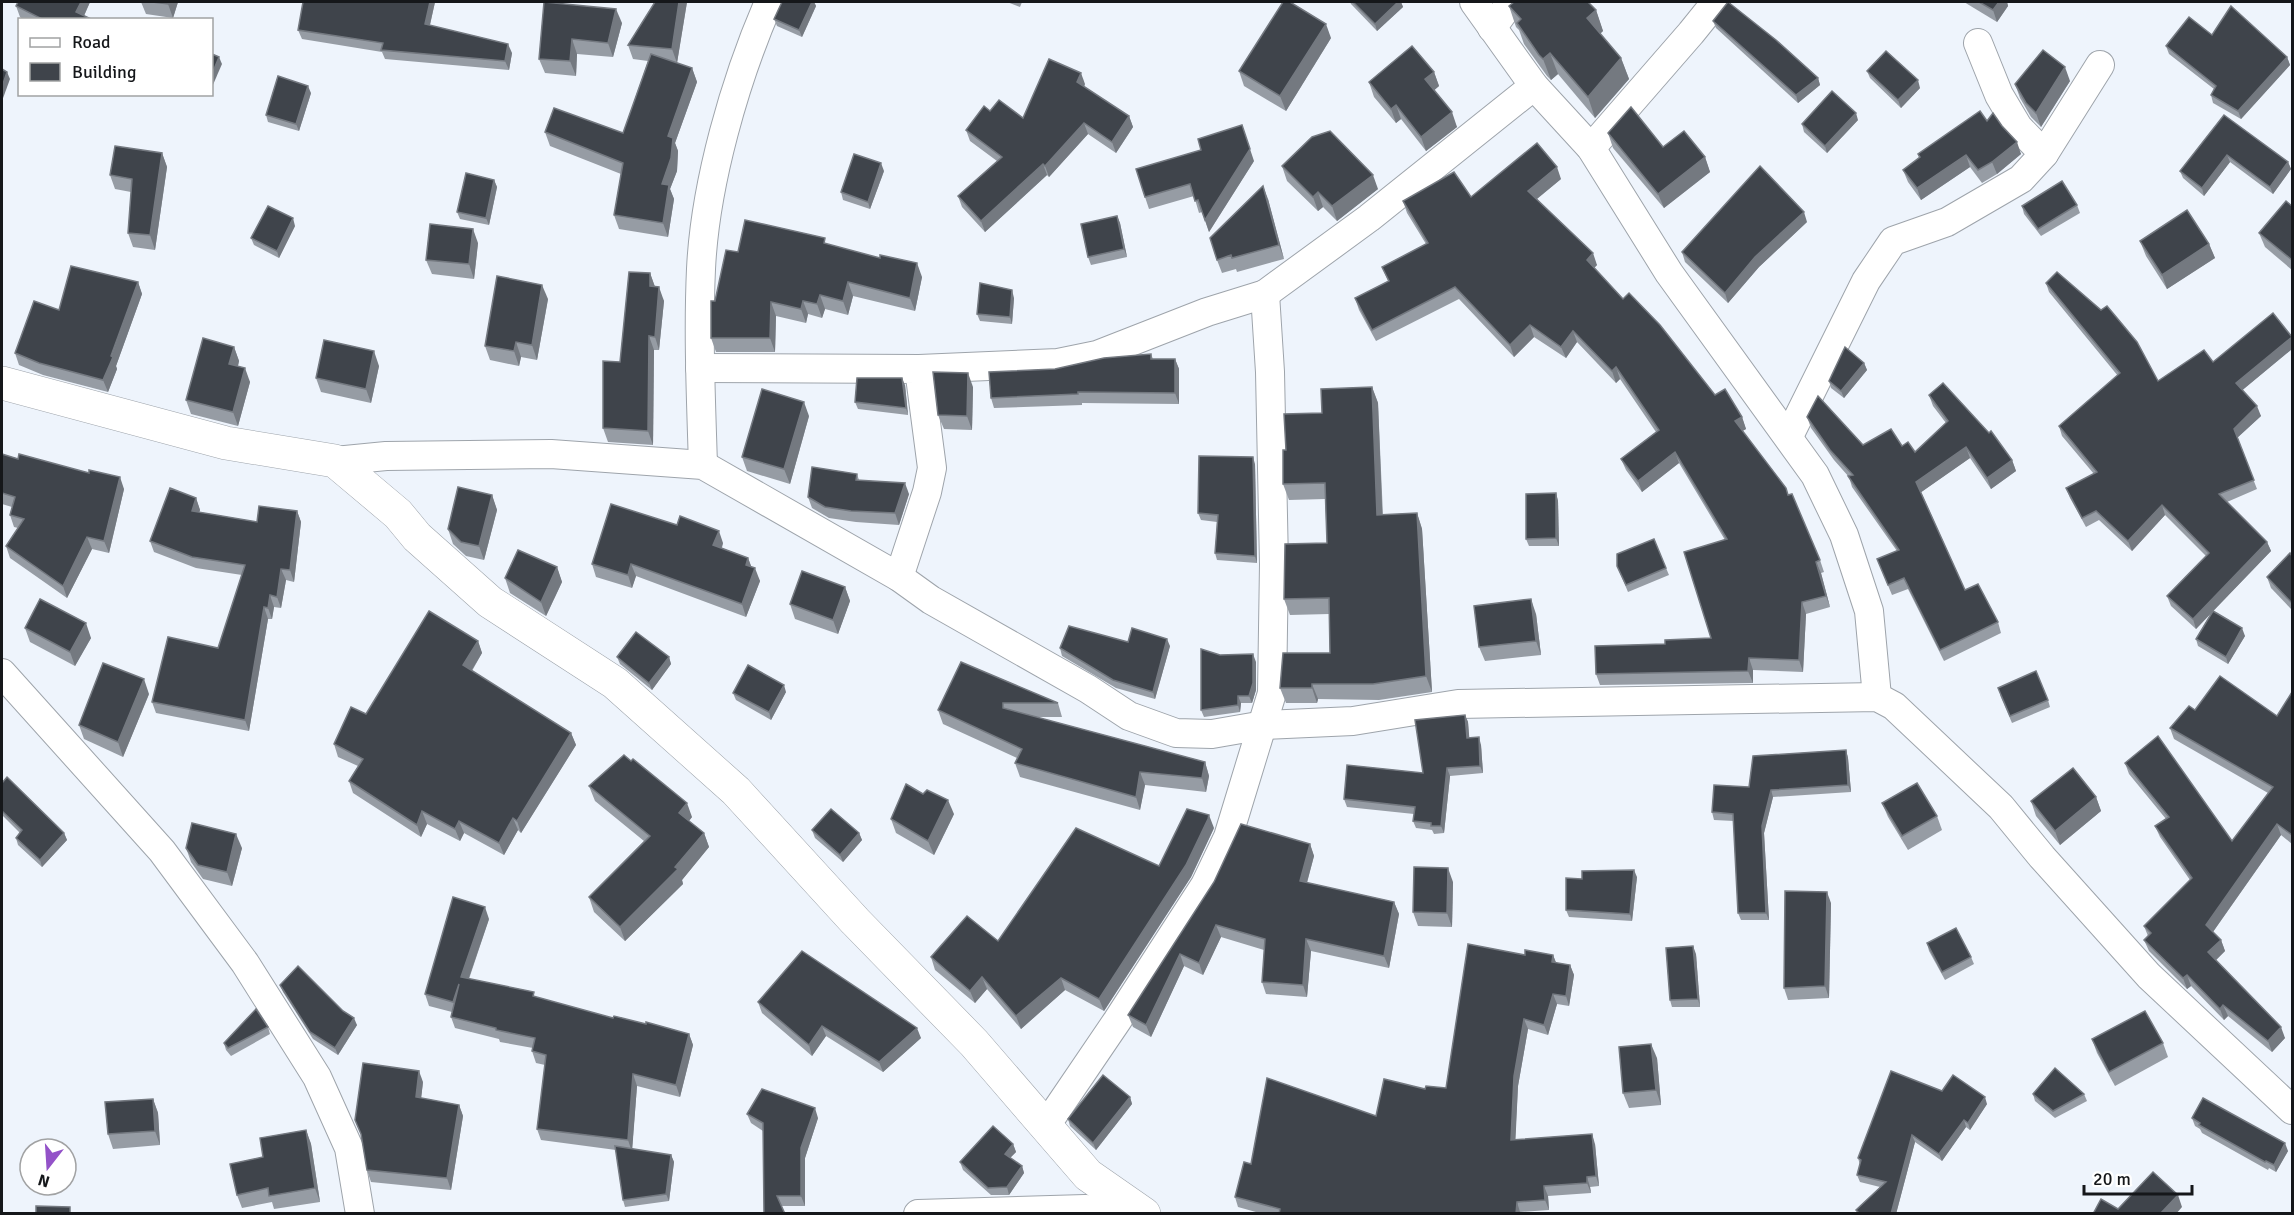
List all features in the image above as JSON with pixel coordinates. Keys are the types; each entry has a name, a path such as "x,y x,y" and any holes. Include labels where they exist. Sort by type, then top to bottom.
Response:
{"street":[{"path":"703,465 700,368 701,268 707,211 730,109 769,2"},
{"path":"1474,2 1534,86 1592,148 1669,273 1815,474 1844,535 1869,611 1877,697"},
{"path":"1492,28 1511,2"},
{"path":"1592,148 1716,2"},
{"path":"1978,43 1999,95 2019,127 2044,154"},
{"path":"1789,436 1866,281 1893,241 1947,222 2021,179 2044,154 2100,65"},
{"path":"700,368 919,369 1058,363 1096,355 1207,312 1265,294 1369,218 1534,86"},
{"path":"1045,1126 1117,1021 1205,885 1228,837 1264,725 1272,693 1275,564 1270,372 1265,294"},
{"path":"899,577 927,492 932,468 919,369"},
{"path":"2,383 226,443 335,461 386,456 550,454 703,465 899,577 931,600 1088,689 1129,716 1176,733 1212,734 1264,725 1353,721 1458,704 1877,697 1894,706 2001,807 2042,857 2150,976 2292,1110"},
{"path":"335,461 398,514 417,537 490,602 615,683 736,791 855,921 974,1043 1088,1175 1144,1214"},
{"path":"2,673 162,851 245,963 317,1077 350,1148 360,1214"},
{"path":"918,1214 1085,1209 1137,1214"}],"building":[{"path":"18,2 81,2 76,12 89,18 40,18 16,6"},
{"path":"303,2 430,2 425,24 508,44 505,61 381,50 383,43 298,30"},
{"path":"544,2 616,9 608,43 572,39 570,61 539,59"},
{"path":"655,2 679,2 672,49 628,45"},
{"path":"782,2 812,2 799,30 774,19"},
{"path":"1283,2 1290,2 1326,24 1280,96 1239,71"},
{"path":"1353,2 1398,2 1375,24"},
{"path":"1514,2 1588,2 1596,10 1587,18 1621,58 1588,97 1550,53 1543,59 1539,55 1517,23 1521,19 1509,6"},
{"path":"1728,2 1776,40 1818,78 1796,95 1713,21"},
{"path":"1979,2 1999,2 1993,10"},
{"path":"2231,6 2287,57 2238,111 2211,95 2216,86 2166,46 2189,17 2212,35"},
{"path":"1412,46 1434,72 1425,79 1452,112 1421,137 1396,105 1391,109 1369,82"},
{"path":"2043,50 2065,67 2036,113 2026,103 2015,84"},
{"path":"1886,51 1918,80 1898,100 1867,71"},
{"path":"213,54 219,57 213,72"},
{"path":"651,54 692,68 668,136 673,138 671,158 662,184 669,185 663,223 614,215 623,163 545,132 554,108 623,133"},
{"path":"1049,59 1081,73 1077,82 1129,116 1112,142 1084,123 1045,166 1043,164 981,221 958,196 1002,157 966,130 984,106 990,111 999,100 1023,118"},
{"path":"2,69 7,72 2,87"},
{"path":"278,76 308,86 296,124 266,115"},
{"path":"1832,91 1856,113 1825,146 1802,124"},
{"path":"1631,107 1663,147 1684,131 1705,157 1658,194 1608,133"},
{"path":"1980,111 1987,121 1993,113 2017,142 1978,170 1966,155 1917,188 1903,170 1920,157 1918,154"},
{"path":"2224,115 2288,162 2270,187 2227,155 2202,188 2180,171"},
{"path":"1242,125 1250,149 1205,220 1198,200 1195,201 1190,184 1145,197 1136,169 1201,150 1198,139"},
{"path":"1330,131 1373,175 1332,206 1318,192 1313,197 1282,166 1312,137"},
{"path":"1537,143 1557,167 1528,191 1593,253 1587,260 1623,299 1629,293 1660,325 1715,395 1725,389 1742,417 1735,421 1786,488 1788,495 1792,494 1820,560 1816,562 1826,596 1802,602 1799,660 1749,658 1748,671 1596,674 1595,646 1665,644 1665,640 1711,638 1684,552 1727,539 1675,452 1638,481 1621,459 1659,430 1616,367 1612,371 1573,331 1561,347 1530,325 1510,345 1455,287 1372,330 1355,298 1389,281 1382,267 1428,243 1403,201 1454,172 1471,197"},
{"path":"115,146 162,153 150,235 128,233 132,179 110,175"},
{"path":"854,154 881,163 868,202 841,192"},
{"path":"1760,166 1804,212 1755,257 1725,293 1682,252"},
{"path":"466,173 494,180 486,218 457,212"},
{"path":"2062,181 2077,205 2038,229 2022,206"},
{"path":"1263,186 1279,245 1217,260 1210,238"},
{"path":"2286,201 2292,206 2292,260 2259,233"},
{"path":"268,206 293,218 277,251 251,238"},
{"path":"2187,210 2209,244 2162,275 2140,241"},
{"path":"1117,216 1124,249 1088,257 1081,224"},
{"path":"745,220 825,238 824,243 880,258 880,255 917,263 910,298 848,282 843,301 820,295 817,304 803,301 801,309 771,302 770,338 711,338 711,301 715,301 726,250 738,252"},
{"path":"430,224 473,229 469,264 426,260"},
{"path":"71,266 138,282 103,380 39,363 15,353 34,301 59,310"},
{"path":"629,272 650,273 650,286 659,287 655,337 649,336 648,431 603,428 603,361 620,362"},
{"path":"2057,272 2101,310 2107,306 2137,342 2158,381 2204,350 2213,362 2273,313 2292,337 2236,383 2257,406 2234,429 2254,480 2219,494 2267,542 2193,619 2167,596 2209,553 2162,505 2128,541 2096,511 2082,518 2066,488 2097,472 2059,426 2120,373 2046,283"},
{"path":"497,276 542,285 532,345 516,342 514,351 485,346"},
{"path":"980,283 1012,290 1010,317 977,314"},
{"path":"203,338 234,347 229,364 245,368 233,412 186,400"},
{"path":"324,340 374,351 366,389 316,378"},
{"path":"1845,347 1864,363 1841,391 1829,381"},
{"path":"1151,354 1151,359 1175,359 1175,393 1078,392 1078,394 991,398 989,372 1055,369 1104,358"},
{"path":"933,372 968,373 967,416 938,415"},
{"path":"857,378 902,378 906,408 855,402"},
{"path":"1943,383 1989,433 1991,431 2012,460 1987,478 1966,447 1916,482 1965,590 1978,584 1998,622 1940,650 1904,578 1888,585 1877,559 1899,550 1848,476 1853,475 1830,450 1807,417 1818,396 1863,445 1891,429 1902,446 1908,442 1915,452 1948,421 1929,395"},
{"path":"1372,387 1377,515 1417,513 1426,676 1373,684 1312,684 1312,688 1280,688 1283,653 1330,653 1329,598 1284,599 1285,544 1327,543 1325,483 1283,484 1283,450 1286,450 1284,414 1322,413 1321,389"},
{"path":"762,389 804,402 784,469 742,457"},
{"path":"2,454 18,459 19,454 89,473 89,470 120,477 104,541 87,537 63,586 6,546 24,519 10,515 15,497 2,493"},
{"path":"1199,456 1253,457 1255,556 1215,553 1218,515 1198,513"},
{"path":"812,467 857,474 856,480 905,483 895,513 825,507 808,497"},
{"path":"458,487 492,495 479,546 461,542 448,529"},
{"path":"170,488 196,498 192,511 257,522 259,506 297,511 290,570 281,569 277,597 270,595 268,608 264,607 245,720 152,702 168,637 218,648 245,565 192,557 150,541"},
{"path":"1556,493 1556,538 1526,539 1526,494"},
{"path":"611,504 677,525 680,516 719,531 713,545 748,558 746,565 755,568 742,604 631,564 628,575 592,564"},
{"path":"1654,539 1666,568 1626,585 1617,566 1617,554"},
{"path":"518,550 557,567 541,602 505,578"},
{"path":"2290,553 2292,556 2292,603 2267,577"},
{"path":"802,571 845,587 833,620 790,604"},
{"path":"40,599 86,623 70,652 25,628"},
{"path":"1531,599 1536,641 1479,647 1474,606"},
{"path":"429,611 478,641 463,665 571,733 517,821 513,818 499,843 459,821 455,829 422,811 417,825 349,781 363,759 334,744 351,707 366,714"},
{"path":"2213,611 2242,628 2226,657 2196,639"},
{"path":"1069,626 1128,642 1132,628 1167,639 1153,692 1113,680 1060,648"},
{"path":"636,632 669,657 649,683 617,657"},
{"path":"1201,649 1220,655 1253,654 1253,683 1249,696 1238,696 1238,705 1201,710"},
{"path":"961,662 1058,703 1003,703 1003,708 1205,762 1202,778 1140,772 1136,797 1015,763 1022,749 938,710"},
{"path":"103,663 144,679 118,742 79,725"},
{"path":"748,665 784,685 769,712 733,693"},
{"path":"2036,671 2048,700 2010,716 1998,688"},
{"path":"2220,676 2277,716 2292,692 2292,835 2277,824 2206,925 2221,940 2208,952 2281,1027 2268,1041 2223,1005 2220,1009 2187,975 2183,978 2144,940 2151,933 2144,926 2192,878 2155,826 2169,817 2125,763 2158,736 2232,841 2273,787 2170,728 2189,706 2195,710"},
{"path":"1465,715 1467,738 1479,737 1480,766 1447,768 1441,826 1413,821 1415,807 1344,799 1347,765 1423,773 1415,720"},
{"path":"1846,750 1848,785 1771,790 1762,826 1766,913 1738,913 1733,814 1712,812 1714,785 1749,787 1753,756"},
{"path":"624,755 631,761 633,759 687,803 679,813 704,833 675,867 678,869 620,927 589,897 650,836 589,786"},
{"path":"2073,768 2096,797 2055,831 2031,801"},
{"path":"7,777 64,833 40,860 16,838 22,830 2,811 2,783"},
{"path":"1917,783 1937,816 1902,836 1882,803"},
{"path":"906,784 923,794 927,790 948,800 928,841 891,819"},
{"path":"831,809 859,833 840,855 812,830"},
{"path":"1187,809 1209,815 1208,819 1186,865 1099,999 1061,978 1016,1016 982,977 970,991 931,957 967,916 998,941 1076,828 1159,866"},
{"path":"192,823 236,834 227,872 198,865 186,848"},
{"path":"1241,824 1310,844 1300,881 1394,902 1384,956 1306,939 1303,985 1262,982 1265,939 1216,925 1199,963 1180,954 1146,1025 1128,1015 1214,882"},
{"path":"1414,867 1448,868 1447,913 1413,912"},
{"path":"1634,870 1630,914 1566,910 1566,878 1582,879 1582,871"},
{"path":"1785,891 1827,892 1825,986 1784,988"},
{"path":"453,897 485,907 461,977 534,992 533,996 613,1018 614,1016 646,1024 646,1022 689,1034 676,1085 633,1074 628,1140 537,1129 546,1055 532,1051 535,1038 451,1017 459,984 453,1002 425,994"},
{"path":"1956,928 1971,957 1942,972 1927,943"},
{"path":"1468,944 1525,955 1525,950 1553,955 1552,962 1570,965 1566,996 1553,994 1544,1025 1524,1019 1514,1076 1511,1140 1592,1134 1596,1176 1587,1177 1587,1183 1544,1186 1545,1200 1517,1202 1516,1214 1279,1214 1280,1209 1235,1197 1244,1162 1251,1164 1267,1078 1376,1116 1384,1079 1425,1089 1426,1086 1446,1088"},
{"path":"1693,946 1698,999 1670,1000 1666,948"},
{"path":"802,951 917,1028 879,1062 822,1026 809,1045 758,1002"},
{"path":"298,966 343,1011 354,1018 335,1048 310,1032 280,985"},
{"path":"256,1009 268,1027 228,1048 224,1043"},
{"path":"2145,1011 2163,1043 2109,1072 2092,1039"},
{"path":"1651,1044 1656,1090 1623,1093 1619,1047"},
{"path":"363,1063 419,1071 416,1097 459,1105 447,1178 367,1170 361,1134 355,1120"},
{"path":"2055,1068 2084,1094 2053,1111 2033,1094"},
{"path":"1891,1071 1942,1091 1953,1075 1985,1097 1968,1123 1964,1120 1939,1154 1912,1135 1891,1214 1860,1214 1856,1210 1886,1182 1857,1175 1861,1160 1858,1158"},
{"path":"1103,1075 1130,1097 1093,1143 1068,1119"},
{"path":"762,1089 815,1108 801,1148 801,1196 777,1196 785,1214 764,1214 763,1123 747,1114"},
{"path":"2203,1098 2285,1143 2274,1165 2199,1125 2200,1123 2192,1118"},
{"path":"153,1099 155,1131 108,1134 105,1102"},
{"path":"993,1126 1013,1144 1005,1154 1022,1166 1007,1187 988,1188 960,1162"},
{"path":"306,1130 315,1188 269,1196 268,1188 237,1195 230,1164 263,1157 260,1138"},
{"path":"615,1146 671,1155 666,1194 623,1200"},
{"path":"2153,1172 2178,1195 2160,1214 2093,1214 2101,1199 2118,1209"},
{"path":"36,1206 70,1207 70,1214 36,1214"}]}
